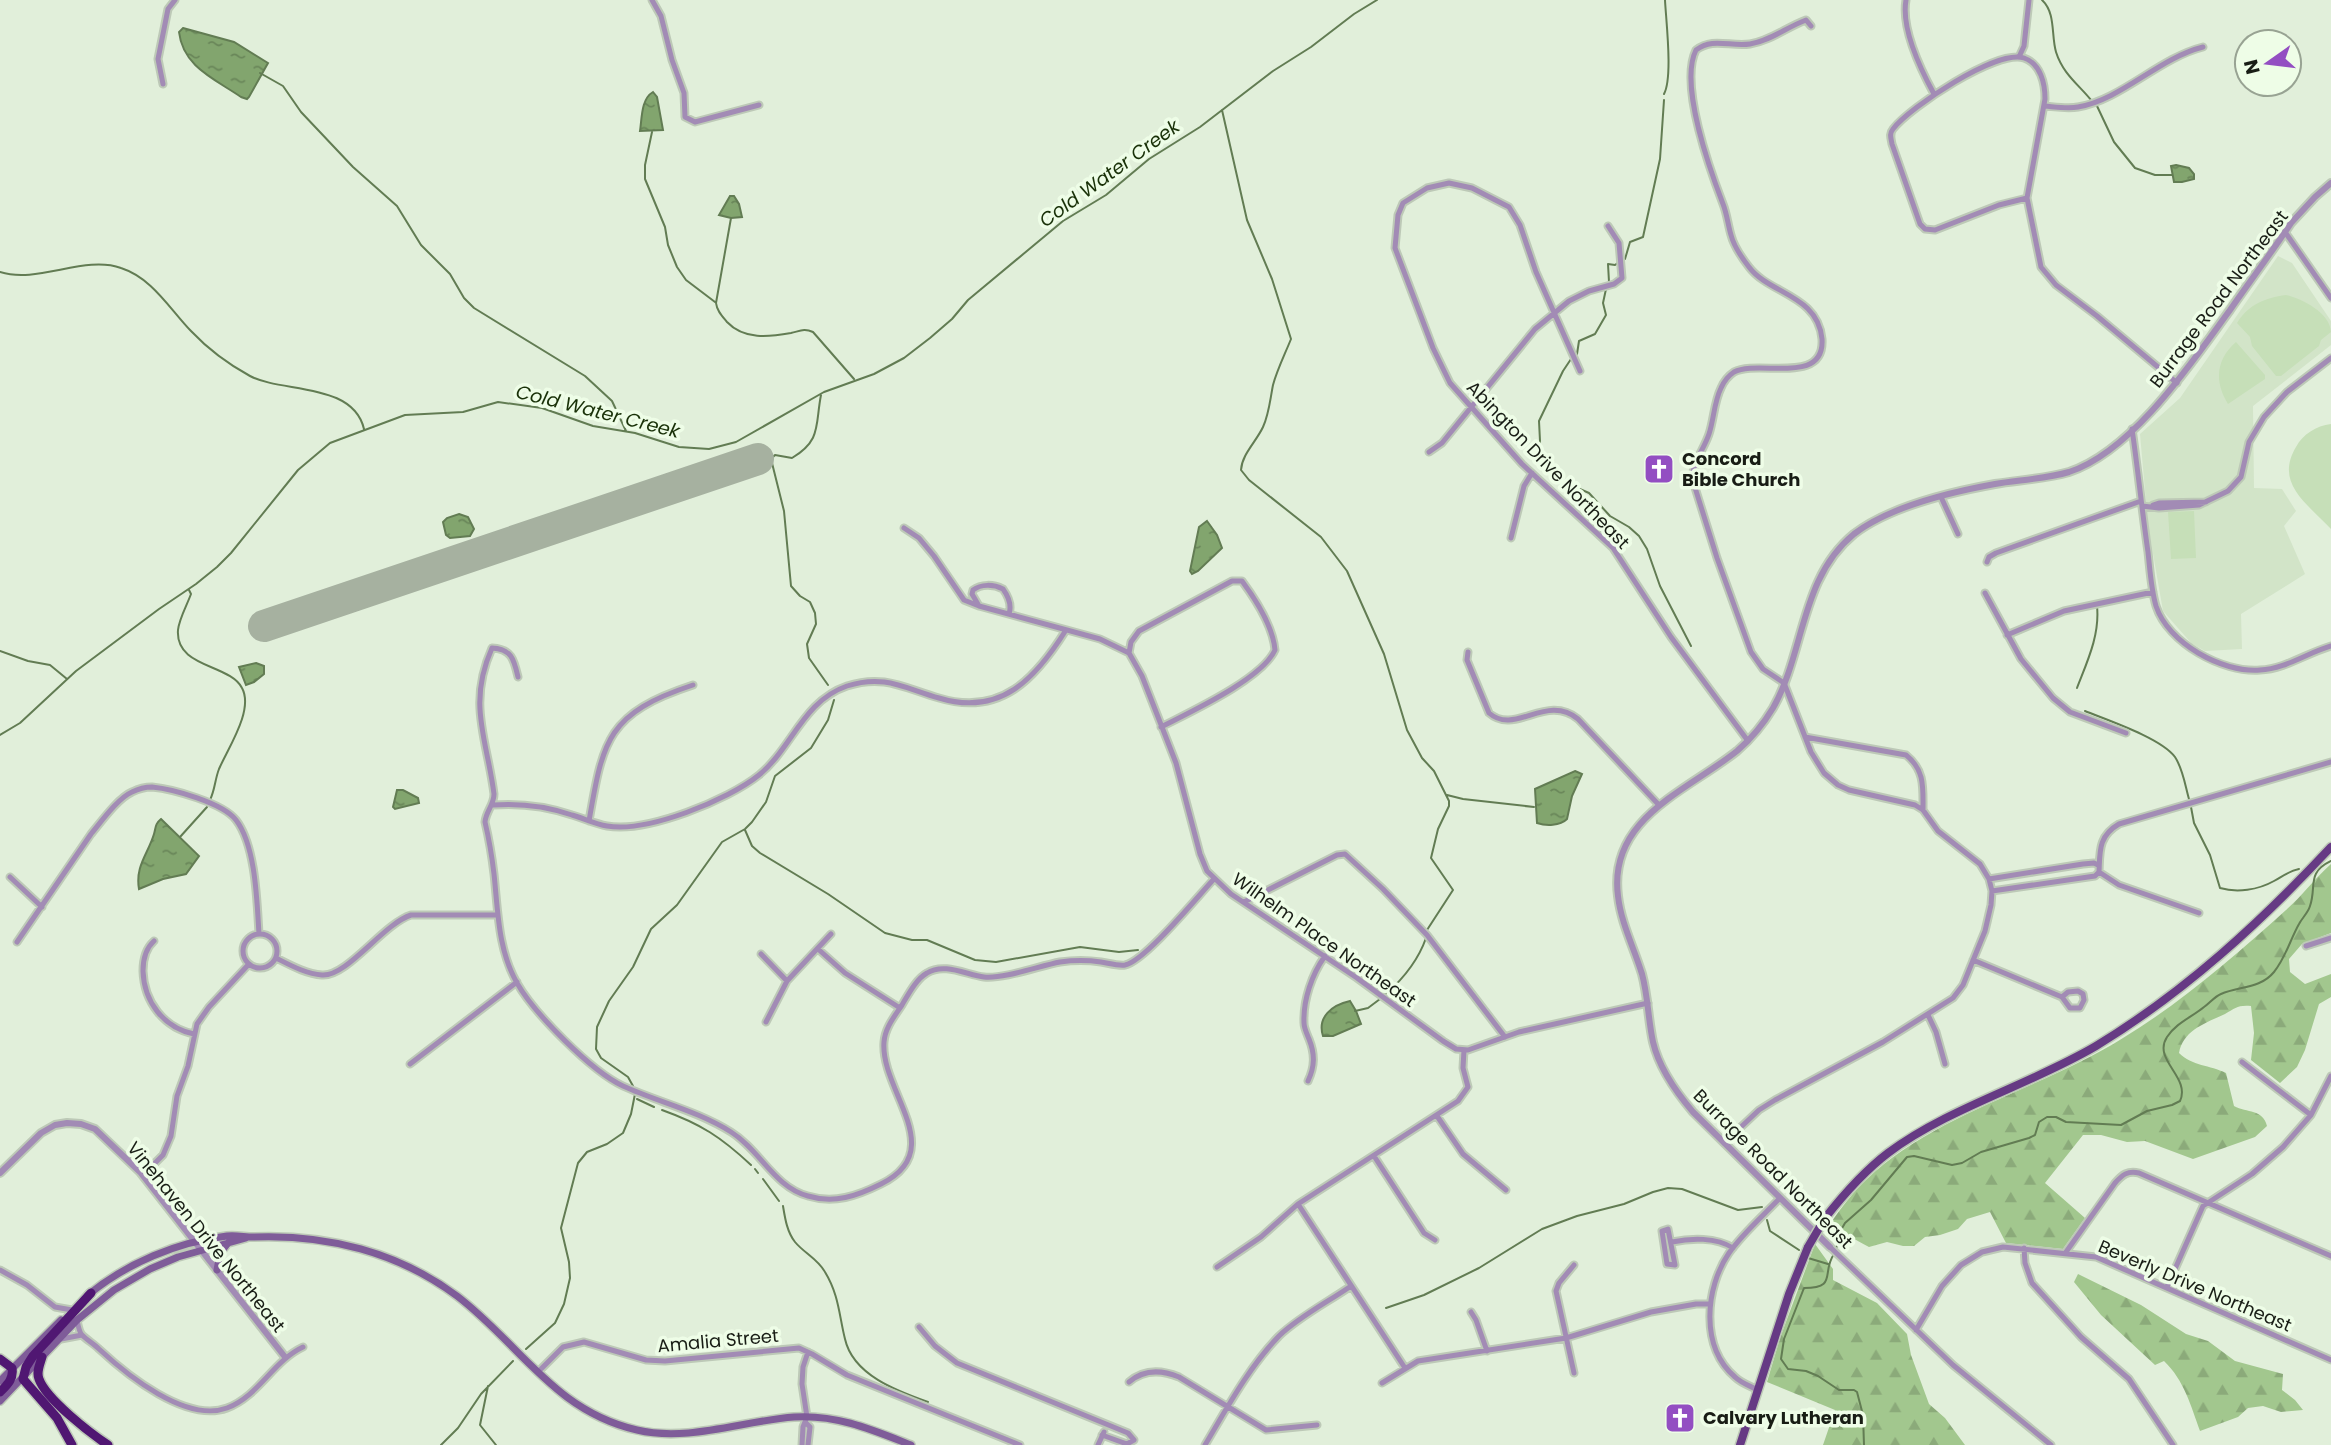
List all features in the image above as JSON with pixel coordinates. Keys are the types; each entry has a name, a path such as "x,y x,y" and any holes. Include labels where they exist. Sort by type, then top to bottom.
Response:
{"highway":[{"path":"72,1445 57,1418 23,1380 26,1367 33,1356 91,1293"},
{"path":"42,1357 38,1375 41,1383 62,1408 108,1445"},
{"path":"0,1359 12,1368 12,1378 0,1392"}],"main road":[{"path":"1740,1445 1789,1294 1808,1247 1825,1218 1850,1188 1892,1150 1937,1124 2064,1064 2162,1003 2228,949 2331,846"},
{"path":"0,1381 91,1293 131,1266 195,1242 226,1236 292,1237 327,1240 387,1257 438,1283 478,1314 557,1391 593,1415 637,1430 687,1433 776,1419 847,1421 911,1445"},
{"path":"0,1401 23,1380 77,1320 131,1279 164,1263 246,1237"},
{"path":"217,1270 220,1253 228,1243"}],"street":[{"path":"163,84 158,58 168,9 175,0"},
{"path":"652,0 661,17 684,93 685,117 695,122 759,105"},
{"path":"1906,0 1906,16 1916,55 1934,94"},
{"path":"2019,57 2024,46 2029,0"},
{"path":"1724,1143 1759,1110 1949,1002 1958,993 1973,960 1990,913 1992,891 1989,879 1980,864 1938,831 1923,810 1904,800 1856,792 1838,785 1817,764 1784,683 1763,669 1751,652 1695,491 1692,474 1709,434 1719,392 1726,379 1745,368 1795,368 1807,365 1819,354 1821,337 1818,325 1810,313 1792,296 1758,278 1733,242 1696,114 1690,73 1694,54 1703,46 1718,42 1746,45 1762,41 1806,20 1811,26"},
{"path":"2045,106 2074,108 2095,103 2183,53 2203,47"},
{"path":"2027,198 1999,205 1934,230 1922,227 1890,137 1893,130 1934,94 1975,72 2019,57 2036,66 2044,85 2045,106 2027,198 2039,262 2056,285 2177,383"},
{"name":"Abington Drive Northeast","path":"1554,312 1536,272 1520,225 1513,211 1502,202 1472,188 1449,183 1427,188 1403,203 1394,242 1446,377 1471,409 1532,472 1613,548 1671,637 1748,741"},
{"name":"Burrage Road Northeast","path":"2051,1445 1953,1365 1843,1260 1683,1100 1654,1046 1641,971 1622,915 1617,886 1618,866 1628,839 1640,823 1660,805 1748,741 1774,707 1812,594 1833,554 1850,537 1872,523 1941,497 1983,486 2057,475 2094,460 2132,429 2177,383 2285,232 2331,183"},
{"path":"1429,452 1442,443 1535,329 1554,312 1589,291 1614,284 1622,278 1619,243 1608,226"},
{"path":"2285,232 2331,298"},
{"path":"1554,312 1580,371"},
{"path":"1987,562 1989,556 1996,553 2141,503 2159,508 2199,505 2228,491 2238,481 2253,433 2273,406 2331,358"},
{"path":"2132,429 2153,592 2163,619 2177,636 2209,660 2229,667 2262,670 2280,666 2331,646"},
{"path":"1511,538 1524,486 1532,472"},
{"path":"1941,497 1958,534"},
{"path":"904,528 919,538 964,600 1110,642 1129,653 1131,642 1139,631 1231,580 1241,581 1268,625 1275,650 1267,664 1224,693 1161,727"},
{"path":"979,606 972,594 973,590 981,586 998,586 1006,593 1011,608 1009,614"},
{"path":"2007,635 2064,611 2153,592"},
{"path":"1985,593 2021,659 2053,698 2070,712 2126,733"},
{"path":"493,805 537,806 618,827 642,825 732,794 773,762 810,710 846,686 861,682 886,681 951,702 977,702 997,698 1023,685 1034,675 1046,662 1066,630"},
{"path":"518,677 512,655 505,650 492,648 478,707 492,780 493,805 485,822 498,915 503,948 517,982 530,1002 601,1073 623,1086 697,1115 730,1132 743,1140 777,1178 792,1190 807,1196 831,1200 851,1198 891,1180 903,1167 911,1152 912,1132 889,1074 884,1050 885,1036 922,976 935,969 994,976 1072,960 1125,965 1142,955 1214,879"},
{"path":"1468,652 1467,660 1489,713 1495,719 1514,719 1551,710 1565,711 1578,719 1660,805"},
{"name":"Wilhelm Place Northeast","path":"1129,653 1142,676 1183,786 1200,854 1207,871 1244,902 1325,956 1443,1041 1464,1051"},
{"path":"590,821 604,751 616,730 638,709 693,685"},
{"path":"1805,737 1906,755 1920,771 1923,810"},
{"path":"1992,891 2095,876 2099,869 2103,839 2109,830 2119,824 2331,762"},
{"path":"17,942 91,834 129,793 149,787 214,805 236,820 255,874 259,934"},
{"path":"1244,902 1345,853 1427,935 1504,1037"},
{"path":"1989,879 2083,864 2099,869 2119,885 2199,913"},
{"path":"10,877 42,907"},
{"path":"276,958 300,970 321,975 331,974 361,953 398,919 411,915 498,915"},
{"path":"259,934 265,935 274,942 276,958 264,968 249,964 244,954 245,943 259,934"},
{"path":"766,1021 787,981 831,934"},
{"path":"2306,946 2331,938"},
{"path":"154,941 147,948 144,964 146,993 152,1006 170,1025 180,1031 194,1034"},
{"path":"818,949 845,973 900,1008"},
{"path":"761,954 787,981"},
{"path":"1308,1081 1314,1066 1314,1057 1304,1025 1304,1005 1316,969 1325,956"},
{"path":"1973,960 2062,997"},
{"path":"143,1175 163,1155 172,1136 177,1096 188,1066 197,1024 249,964"},
{"path":"410,1064 517,982"},
{"path":"1217,1266 1261,1237 1298,1204 1458,1101 1468,1087 1463,1068 1464,1051 1504,1037 1648,1003"},
{"path":"1928,1015 1945,1064"},
{"path":"2242,1062 2311,1115"},
{"path":"2167,1287 2201,1209 2207,1202 2269,1161 2311,1115 2331,1076"},
{"path":"1437,1116 1460,1152 1506,1191"},
{"name":"Vinehaven Drive Northeast","path":"0,1173 41,1133 55,1125 81,1124 95,1129 143,1175 285,1357"},
{"path":"1374,1156 1424,1233 1435,1240"},
{"path":"2066,1252 2115,1182 2126,1173 2139,1173 2331,1256"},
{"path":"1758,1390 1735,1378 1724,1365 1712,1334 1710,1304 1719,1271 1733,1248 1780,1198"},
{"path":"1298,1204 1405,1368"},
{"path":"1668,1228 1672,1242 1675,1265 1667,1264 1662,1231 1668,1228"},
{"path":"1672,1242 1688,1239 1718,1241 1733,1248"},
{"name":"Beverly Drive Northeast","path":"1916,1330 1950,1276 1969,1258 1996,1248 2024,1248 2096,1257 2331,1360"},
{"path":"2024,1248 2025,1263 2032,1283 2081,1337 2129,1380 2173,1445"},
{"path":"1574,1265 1559,1283 1556,1292 1574,1373"},
{"path":"0,1269 27,1285 55,1307 72,1310"},
{"path":"1205,1445 1228,1407 1280,1336 1292,1325 1352,1286"},
{"path":"1382,1383 1423,1359 1566,1338 1651,1312 1710,1304"},
{"path":"55,1307 57,1324"},
{"path":"1471,1312 1487,1351"},
{"path":"77,1320 82,1335 139,1382 199,1410 219,1410 237,1403 258,1386 285,1357 303,1347"},
{"path":"919,1327 935,1346 957,1363 1131,1435 1134,1440 1127,1444 1102,1435"},
{"path":"59,1339 82,1335"},
{"name":"Amalia Street","path":"538,1372 564,1347 584,1342 646,1360 665,1361 799,1348 847,1375 1020,1445"},
{"path":"808,1352 803,1367 802,1384 810,1427 808,1445"},
{"path":"1129,1382 1148,1373 1171,1373 1266,1430 1317,1425"},
{"path":"802,1445 803,1427 807,1420"},
{"path":"1098,1445 1106,1426"}],"shaded area":[{"path":"2278,256 2292,263 2331,321 2331,345 2253,406 2254,488 2282,489 2296,511 2284,526 2305,574 2241,614 2242,649 2205,651 2192,644 2163,611 2148,525 2140,434 2180,398"},
{"path":"2286,295 2307,303 2321,313 2331,332 2321,340 2319,346 2281,376 2276,376 2252,346 2250,337 2237,323 2258,303"},
{"path":"2236,342 2265,375 2265,379 2228,404 2221,387 2219,371 2224,356"},
{"path":"2331,424 2331,529 2304,502 2291,483 2289,472 2290,460 2302,438 2315,429"},
{"path":"2194,511 2196,558 2171,559 2168,512"}],"green space":[{"path":"2331,864 2331,933 2302,944 2289,959 2290,972 2305,984 2331,974 2331,997 2319,1004 2297,1067 2280,1083 2251,1060 2254,1033 2251,1006 2237,1007 2196,1028 2181,1045 2179,1053 2184,1057 2226,1073 2234,1106 2262,1117 2267,1126 2255,1137 2193,1159 2145,1141 2127,1142 2101,1135 2083,1135 2045,1183 2085,1218 2063,1249 2006,1243 1990,1212 1967,1219 1958,1229 1925,1237 1914,1246 1887,1242 1869,1247 1830,1224 1857,1189 1894,1156 1957,1119 2092,1056 2166,1009 2208,978 2267,927"},
{"path":"1815,1244 1833,1269 1833,1280 1877,1303 1907,1334 1911,1355 1929,1404 1945,1418 1965,1445 1823,1445 1835,1410 1767,1382 1780,1338"},
{"path":"2078,1274 2141,1305 2186,1334 2208,1341 2235,1361 2283,1374 2282,1390 2303,1410 2281,1412 2263,1406 2248,1408 2238,1417 2200,1431 2186,1394 2171,1368 2164,1361 2155,1365 2101,1315 2074,1282"}],"water":[{"path":"183,28 234,42 268,63 247,99 211,78 194,63 182,44 179,32"},
{"path":"653,92 657,97 663,130 640,131 644,104"},
{"path":"2171,166 2189,168 2194,179 2174,182"},
{"path":"730,196 734,196 739,204 742,217 719,215"},
{"path":"459,514 468,517 474,529 470,536 450,538 446,535 443,522"},
{"path":"1207,521 1222,548 1192,574 1190,571 1199,527"},
{"path":"256,663 264,666 264,674 246,685 239,667"},
{"path":"1575,771 1582,774 1572,796 1567,819 1553,825 1537,823 1535,789"},
{"path":"397,790 403,790 418,798 419,803 395,809 393,807"},
{"path":"161,819 199,856 186,874 163,879 139,889 140,867"},
{"path":"1350,1001 1361,1024 1333,1036 1323,1036 1324,1018 1337,1005"}],"waterway":[{"name":"Cold Water Creek","path":"0,735 20,723 76,671 217,567 298,470 330,443 405,415 463,412 498,402 542,408 593,426 635,433 679,447 709,449 736,442 824,392 874,374 904,358 952,319 968,300 1063,221 1106,195 1149,159 1200,127 1273,71 1377,0"},
{"path":"1664,94 1669,62 1665,0"},
{"path":"2042,0 2051,18 2059,60 2091,100"},
{"path":"260,73 283,86 301,112 353,167 397,206 421,245 450,274 464,298 474,308 585,376 612,401 626,431"},
{"path":"1625,259 1630,242 1643,237 1660,159 1664,100"},
{"path":"2097,106 2114,142 2135,168 2155,175 2172,175"},
{"path":"1222,110 1247,220 1272,279 1291,339 1275,379 1265,422 1244,459 1241,470 1249,480 1321,537 1347,571 1384,654 1407,730 1422,758 1434,771 1449,801 1431,858 1453,890 1427,930"},
{"path":"652,132 645,179 665,227 668,245 686,280 715,302"},
{"path":"731,218 717,309 734,328 757,336 774,336 804,330 813,332 854,379"},
{"path":"1609,282 1608,264 1615,265 1619,262"},
{"path":"0,272 30,275 92,265 121,268 151,286 198,338 226,361 264,381 332,396 346,403 357,414 364,429"},
{"path":"1577,354 1579,341 1595,334 1606,315 1603,303 1606,289"},
{"path":"1558,479 1543,469 1536,455 1540,441 1539,421 1571,359"},
{"path":"821,395 816,431 808,445 792,458 775,455 771,459 784,511 791,586 810,602 815,613 816,624 807,644 809,658 828,685"},
{"path":"1566,483 1589,493 1610,516 1639,536 1647,549 1660,586 1691,646"},
{"path":"189,590 191,594 178,630 179,642 185,652 194,659 236,680 245,697 242,718 219,769 210,800"},
{"path":"2077,688 2095,638 2097,606"},
{"path":"0,651 50,665 67,679"},
{"path":"633,1086 628,1077 601,1058 596,1049 597,1027 609,1001 633,967 651,929 677,905 722,842 752,822 766,802 775,776 811,748 828,720 834,700"},
{"path":"2085,711 2133,730 2168,750 2180,767 2189,799"},
{"path":"1447,795 1534,807"},
{"path":"180,837 207,807"},
{"path":"2191,807 2194,823 2210,855 2220,888 2254,888 2299,869"},
{"path":"745,830 752,846 760,853 828,894 885,933 912,940 927,940 975,960 996,962 1080,947 1119,952 1138,950"},
{"path":"1836,1249 1845,1223 1871,1200 1907,1157 1914,1156 1952,1165 1962,1163 1981,1152 2035,1135 2039,1122 2047,1117 2056,1117 2066,1122 2121,1125 2147,1111 2180,1101 2180,1084 2164,1053 2167,1037 2179,1024 2219,995 2256,984 2274,972 2309,909 2315,875 2331,861"},
{"path":"1386,994 1410,969 1426,938"},
{"path":"1355,1011 1368,1008 1380,999"},
{"path":"526,1349 555,1323 564,1304 570,1278 561,1228 578,1163 587,1152 607,1144 623,1133 635,1094"},
{"path":"637,1099 654,1107"},
{"path":"662,1110 710,1132 751,1165"},
{"path":"755,1169 758,1173"},
{"path":"763,1179 779,1201"},
{"path":"1386,1308 1424,1295 1479,1268 1542,1229 1577,1216 1624,1204 1653,1192 1668,1188 1682,1189 1738,1210 1762,1207"},
{"path":"783,1206 792,1238 819,1263 830,1280 845,1339 857,1362 890,1387 928,1402"},
{"path":"1767,1220 1770,1231 1799,1250"},
{"path":"1834,1254 1825,1282 1804,1288 1784,1339 1781,1359 1788,1369 1806,1371 1839,1390 1857,1392 1863,1415 1864,1445"},
{"path":"1808,1258 1828,1264"},
{"path":"441,1445 458,1428 481,1394 513,1361"},
{"path":"488,1386 480,1425 496,1445"}],"runway":[{"path":"264,626 758,459"}],"place":[{"name":"Concord Bible Church","path":"1659,469"},
{"name":"Calvary Lutheran","path":"1680,1418"}]}
